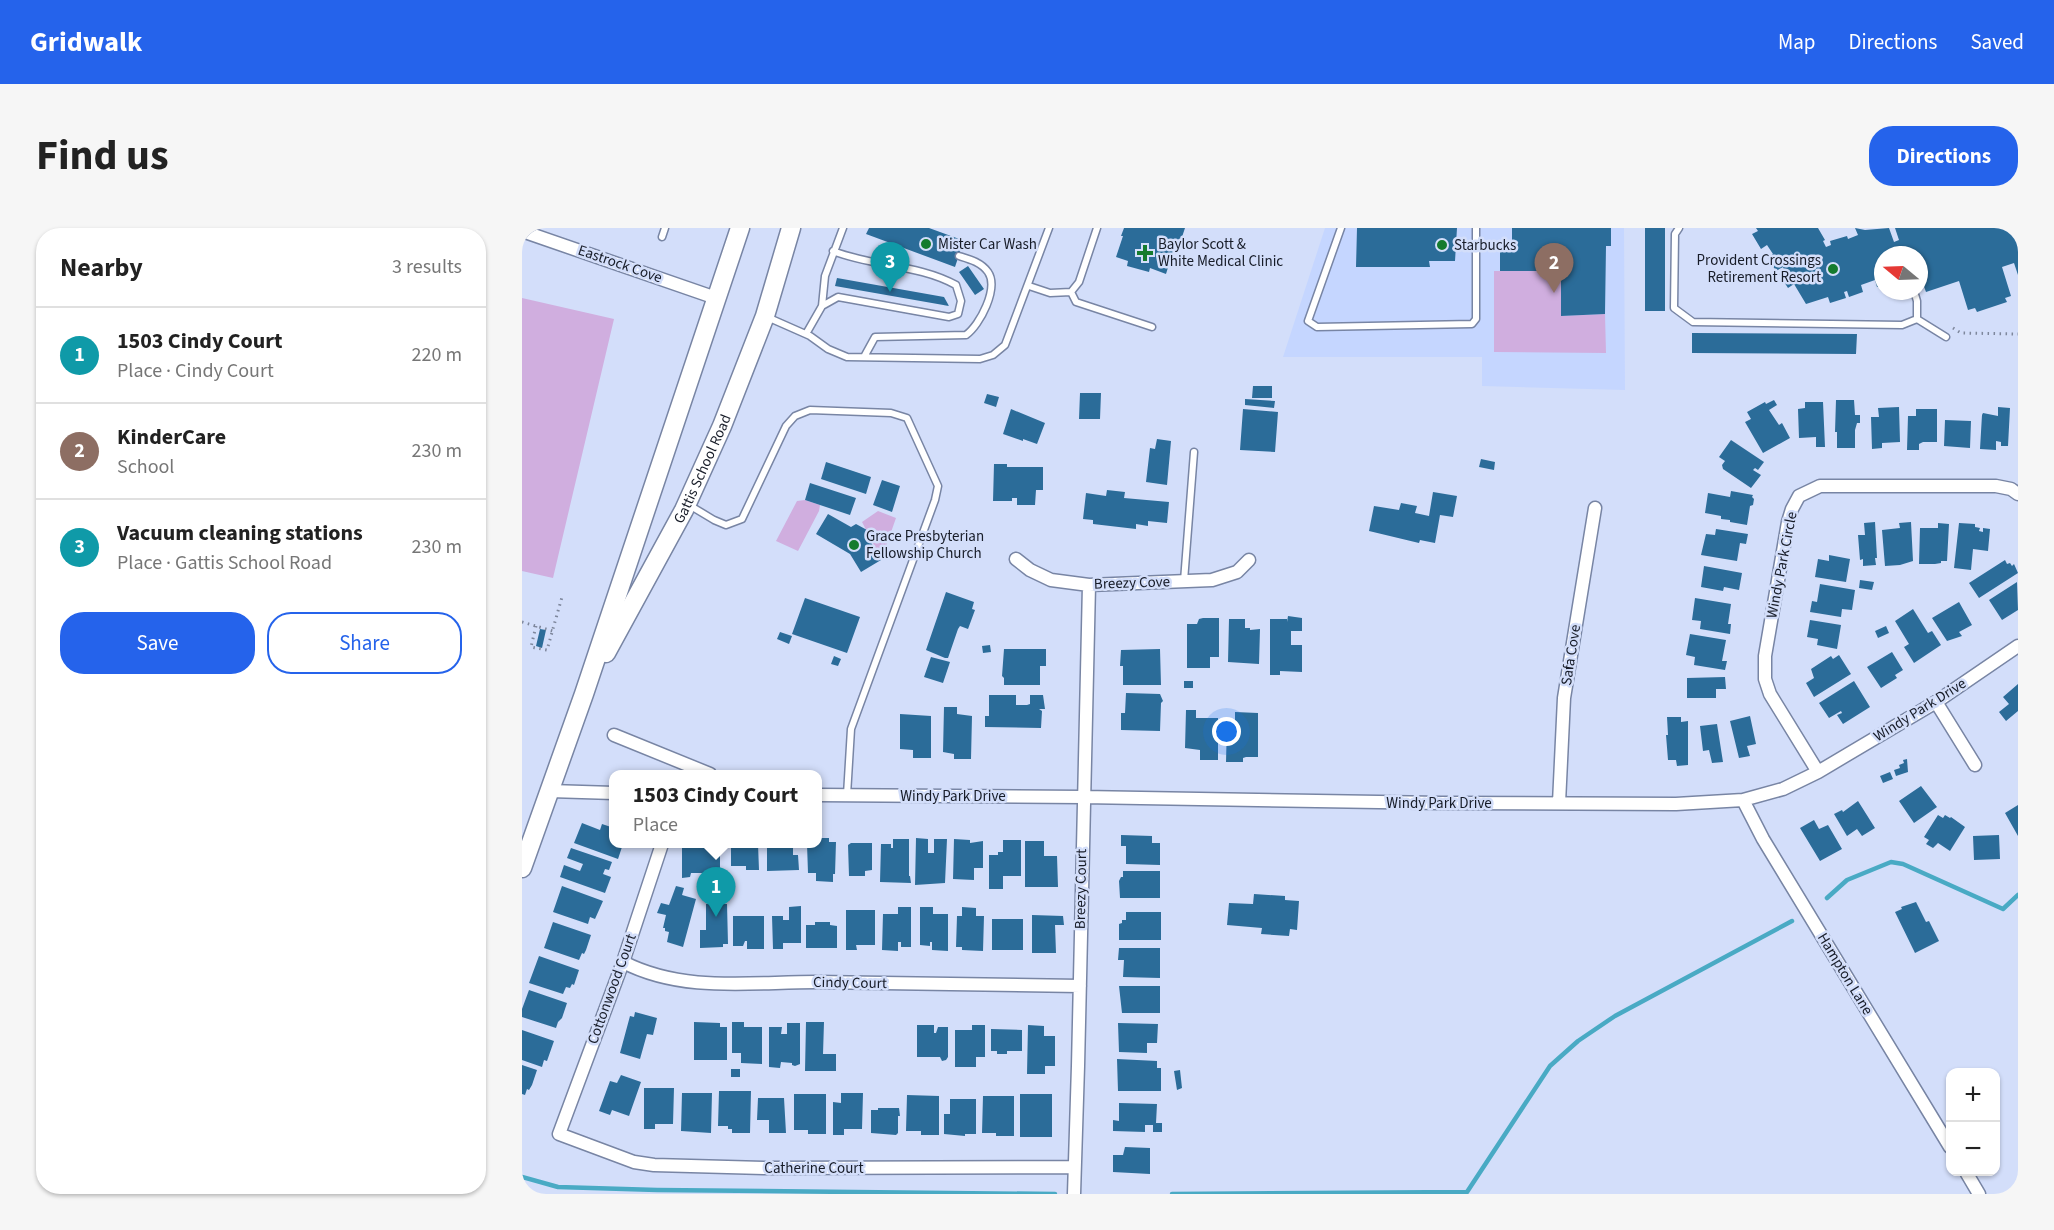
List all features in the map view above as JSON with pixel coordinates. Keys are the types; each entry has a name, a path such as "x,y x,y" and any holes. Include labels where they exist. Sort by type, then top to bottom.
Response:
{"main road":[{"name":"Gattis School Road","path":"522,868 584,694 740,228"},
{"name":"Gattis School Road","path":"584,694 687,504 722,426 765,316 791,228"}],"street":[{"name":"Eastrock Cove","path":"522,231 716,298"},
{"name":"Windy Park Circle","path":"1818,772 1770,694 1765,679 1768,631 1788,522 1799,496 1820,486 1901,485 1996,486 2010,489 2018,494"},
{"name":"Safa Cove","path":"1559,803 1564,698 1595,508"},
{"name":"Breezy Cove","path":"1016,559 1030,570 1051,580 1089,585 1212,580 1237,572 1249,560"},
{"name":"Breezy Court","path":"1074,1194 1089,585"},
{"name":"Windy Park Drive","path":"822,795 1441,803 1676,804 1743,800 1783,789 1818,772 1936,702 2018,646"},
{"path":"1936,702 1975,765"},
{"path":"614,735 700,770"},
{"path":"550,791 609,793"},
{"name":"Hampton Lane","path":"1743,800 1763,839 1946,1140"},
{"name":"Cottonwood Court","path":"559,1134 623,962 660,848"},
{"name":"Cindy Court","path":"623,962 660,977 700,983 1080,986"},
{"name":"Catherine Court","path":"559,1134 634,1162 654,1165 787,1168 1074,1167"},
{"path":"1968,1176 1979,1194"}],"lane":[{"path":"662,237 665,228"},
{"path":"806,334 822,306 825,276 843,228"},
{"path":"765,316 806,334 828,349 848,357 980,359 993,355 1005,345 1029,286 1048,230 1038,228"},
{"path":"1029,286 1050,294 1071,292 1079,282 1096,228"},
{"path":"1341,228 1308,321 1317,327 1472,324 1476,319 1476,228"},
{"path":"1679,228 1675,234 1674,308 1693,321 1902,325 1917,319"},
{"path":"822,306 838,297 950,317 958,314 961,301 956,285 937,275 850,257 833,251"},
{"path":"864,357 875,337 966,335 974,329 991,292 992,283 989,272 980,264 959,256"},
{"path":"1071,292 1076,302 1152,327"},
{"path":"1917,300 1917,319"},
{"path":"1917,319 1946,337"},
{"path":"687,504 726,525 742,519 786,426 795,416 810,410 891,413 907,418 938,486 935,500 851,729 847,796"},
{"path":"1184,581 1194,452"}],"path":[{"path":"1946,337 1953,328 1961,333 2018,334"},
{"path":"536,626 531,646 545,650 549,648 562,597"},
{"path":"522,622 553,631"}],"shaded area":[{"path":"1325,228 1624,228 1625,390 1482,386 1482,357 1283,357"},
{"path":"1494,271 1561,271 1561,316 1605,314 1606,353 1494,352"},
{"path":"522,298 614,319 553,578 522,571"},
{"path":"805,500 820,505 798,551 776,541 797,501"},
{"path":"878,511 896,518 883,555 880,557 862,522"}],"building":[{"name":"Mister Car Wash","path":"869,228 929,228 962,240 955,267 866,234"},
{"name":"Baylor Scott & White Medical Clinic","path":"1124,228 1185,228 1178,249 1174,248 1166,274 1150,268 1149,272 1127,266 1128,261 1116,257"},
{"path":"1357,228 1457,228 1455,261 1429,261 1430,267 1356,267"},
{"path":"1512,228 1611,228 1611,246 1606,246 1605,314 1561,316 1561,271 1500,271 1500,249 1512,250"},
{"path":"1645,228 1665,228 1665,311 1645,311"},
{"name":"Provident Crossings Retirement Resort","path":"1756,228 1818,228 1826,247 1831,245 1830,241 1847,236 1848,239 1858,235 1855,228 1865,230 1889,228 1894,242 1899,240 1895,228 2018,228 2018,275 2014,263 2002,267 2011,296 2005,298 2007,302 1977,312 1975,308 1968,310 1959,281 1928,291 1928,246 1874,246 1874,280 1861,285 1863,292 1849,297 1847,291 1844,292 1846,298 1830,303 1828,297 1806,304 1794,284 1788,288 1779,274 1784,270 1783,267 1776,271 1768,258 1773,254 1767,245 1761,249 1752,234 1758,231"},
{"path":"968,266 984,289 975,295 959,272"},
{"path":"837,278 944,297 949,306 835,286"},
{"path":"1692,333 1857,334 1856,354 1692,353"},
{"path":"1253,386 1272,386 1272,398 1252,398"},
{"path":"1080,393 1101,393 1100,419 1079,419"},
{"path":"987,394 999,397 996,407 984,403"},
{"path":"1245,399 1275,401 1274,408 1245,405"},
{"path":"1774,400 1777,405 1769,410 1779,425 1782,423 1790,438 1763,453 1745,422 1751,419 1747,412 1765,402 1766,404"},
{"path":"1836,400 1854,400 1855,415 1860,415 1860,423 1857,423 1855,430 1855,448 1837,448"},
{"path":"1805,402 1823,402 1825,447 1816,447 1816,437 1799,438 1798,409 1805,408"},
{"path":"1899,407 1900,442 1882,443 1882,448 1872,449 1871,417 1879,417 1878,408"},
{"path":"1998,407 2010,408 2008,446 2001,446 2001,442 1996,441 1996,450 1980,449 1982,415 1983,413 1998,416"},
{"path":"1011,409 1045,423 1037,444 1003,434"},
{"path":"1243,409 1278,412 1275,452 1240,450"},
{"path":"1916,409 1937,409 1937,442 1923,442 1919,444 1919,450 1907,450 1908,416 1916,416"},
{"path":"1945,420 1971,421 1970,448 1944,446"},
{"path":"1157,439 1171,441 1167,485 1146,482 1150,448 1155,449"},
{"path":"1731,440 1764,462 1758,470 1755,468 1753,470 1761,475 1751,488 1723,469 1722,465 1725,461 1719,457"},
{"path":"1481,459 1495,462 1494,470 1479,467"},
{"path":"826,462 871,477 866,494 821,479"},
{"path":"994,464 1007,464 1007,467 1043,467 1043,490 1036,490 1035,505 1017,505 1017,498 1012,498 1012,501 993,501"},
{"path":"882,480 900,486 892,512 873,505"},
{"path":"810,483 856,498 850,515 805,500"},
{"path":"1107,490 1125,492 1124,498 1169,502 1167,523 1148,521 1148,526 1136,524 1136,529 1093,524 1093,520 1083,519 1086,493 1106,496"},
{"path":"1731,491 1753,495 1753,505 1750,506 1747,525 1705,513 1708,493 1730,497"},
{"path":"1433,492 1457,496 1453,517 1440,515 1435,543 1420,540 1419,543 1369,531 1374,506 1399,510 1401,503 1417,506 1415,513 1429,516"},
{"name":"Grace Presbyterian Fellowship Church","path":"828,514 851,527 856,524 867,530 868,537 881,560 861,572 850,554 816,534"},
{"path":"1875,522 1876,565 1863,566 1863,559 1860,560 1858,535 1865,535 1864,523"},
{"path":"1911,522 1913,561 1885,566 1882,530 1900,528 1899,523"},
{"path":"1938,523 1949,524 1947,561 1919,564 1920,528 1938,528"},
{"path":"1959,523 1975,524 1975,527 1980,528 1979,531 1983,532 1983,528 1990,529 1988,551 1973,549 1971,570 1954,568"},
{"path":"1716,529 1748,534 1746,544 1740,543 1737,561 1701,555 1706,534 1715,535"},
{"path":"1829,555 1850,559 1846,582 1815,577 1818,559 1829,561"},
{"path":"2005,560 2007,564 2010,563 2012,566 2014,564 2018,573 1979,598 1969,583"},
{"path":"1704,566 1742,573 1739,590 1724,587 1723,591 1701,587"},
{"path":"1860,580 1874,582 1872,590 1859,588"},
{"path":"2017,582 2018,610 2002,620 1989,600"},
{"path":"1820,584 1855,590 1852,610 1842,609 1841,617 1810,612 1812,601 1817,602"},
{"path":"946,592 974,602 972,609 975,610 968,629 960,626 958,629 948,658 926,650"},
{"path":"805,598 860,617 847,653 792,634"},
{"path":"1695,598 1731,604 1728,624 1731,624 1730,634 1700,629 1701,621 1692,620"},
{"path":"1959,602 1972,625 1959,632 1962,636 1947,641 1932,618"},
{"path":"1913,609 1928,633 1932,631 1941,645 1914,663 1904,647 1909,644 1895,621"},
{"path":"1288,616 1302,618 1302,631 1291,631 1291,645 1302,645 1302,672 1280,671 1280,675 1270,675 1270,619 1287,619 1287,622"},
{"path":"1219,618 1219,657 1210,657 1210,668 1187,668 1187,624 1197,624 1199,619"},
{"path":"1229,619 1245,619 1245,628 1260,629 1259,664 1228,662"},
{"path":"1810,620 1841,625 1837,649 1817,645 1818,639 1807,637"},
{"path":"1886,626 1889,633 1878,638 1875,631"},
{"path":"540,629 546,630 542,648 536,646"},
{"path":"780,632 792,636 789,644 777,639"},
{"path":"1690,634 1726,640 1722,661 1727,661 1725,670 1694,665 1695,657 1686,655"},
{"path":"990,645 991,652 983,653 982,646"},
{"path":"1004,649 1046,649 1046,666 1040,666 1040,685 1004,685 1002,676"},
{"path":"1160,649 1161,685 1123,685 1123,666 1120,666 1121,650"},
{"path":"1892,652 1903,670 1895,675 1897,678 1881,688 1867,667"},
{"path":"1839,655 1851,674 1814,697 1806,683 1814,678 1811,669 1831,656 1833,659"},
{"path":"834,656 841,659 838,666 831,664"},
{"path":"931,657 950,662 943,683 924,677"},
{"path":"1725,677 1726,689 1716,689 1716,698 1687,698 1687,678"},
{"path":"1184,681 1193,681 1193,688 1184,688"},
{"path":"1854,681 1870,707 1843,724 1837,715 1842,713 1841,711 1829,718 1819,703"},
{"path":"2018,684 2018,711 2006,721 1999,712 2009,704 2003,697"},
{"path":"1126,693 1160,694 1163,701 1160,731 1121,730 1121,713 1125,713"},
{"path":"989,695 1016,695 1016,705 1027,705 1030,704 1030,695 1043,695 1045,709 1039,709 1042,711 1041,728 985,727 985,716 989,716"},
{"path":"944,707 957,707 957,714 972,716 971,759 954,759 954,754 943,752"},
{"path":"1186,710 1196,710 1196,718 1218,718 1218,760 1200,760 1200,750 1185,748"},
{"path":"1235,712 1258,713 1258,757 1243,758 1243,762 1226,762 1227,723 1235,723"},
{"path":"900,714 931,716 931,758 913,758 913,750 900,749"},
{"path":"1750,716 1756,744 1747,746 1750,756 1739,758 1730,721"},
{"path":"1667,717 1681,717 1681,722 1688,721 1688,765 1677,766 1676,760 1668,760"},
{"path":"1717,724 1723,762 1712,763 1709,750 1703,751 1700,726"},
{"path":"1907,759 1908,772 1896,776 1894,770 1900,768 1899,765"},
{"path":"1890,772 1893,779 1883,783 1880,776"},
{"path":"1921,786 1937,807 1914,823 1899,801"},
{"path":"1858,801 1875,828 1862,836 1857,829 1847,836 1834,814 1842,810 1843,812"},
{"path":"2018,805 2018,836 2005,813"},
{"path":"1938,815 1943,818 1945,815 1951,817 1965,827 1950,851 1938,843 1933,848 1926,844 1929,840 1924,837"},
{"path":"1814,820 1819,829 1828,825 1842,849 1820,861 1800,828"},
{"path":"582,823 600,830 602,824 609,826 609,848 622,848 618,859 574,843"},
{"path":"1121,835 1152,836 1152,843 1160,843 1160,865 1126,864 1126,846 1121,846"},
{"path":"1999,835 2000,859 1974,860 1973,836"},
{"path":"822,838 829,838 829,842 836,842 833,882 816,881 816,873 808,873 807,848 822,848"},
{"path":"916,838 928,839 928,853 934,853 934,839 947,839 945,883 915,885"},
{"path":"893,839 909,839 911,883 880,882 881,844 891,844 893,848"},
{"path":"954,839 970,840 970,843 983,841 983,868 974,868 974,880 953,879"},
{"path":"1003,840 1021,840 1021,876 1003,876 1003,889 989,889 989,855 998,855 998,852 1003,852"},
{"path":"1025,841 1044,841 1044,856 1057,856 1058,887 1025,887"},
{"path":"872,843 872,870 865,871 865,876 849,876 848,845"},
{"path":"571,848 612,862 609,870 605,869 603,874 611,877 605,893 560,877 564,865 580,871 583,864 567,858"},
{"path":"682,848 720,848 720,873 691,873 690,877 682,878"},
{"path":"731,848 758,848 759,870 746,870 746,866 731,866"},
{"path":"767,848 793,848 793,855 798,855 799,870 767,871"},
{"path":"1123,871 1160,871 1160,898 1120,898 1119,881 1123,877"},
{"path":"562,886 603,901 595,919 590,917 588,924 553,912"},
{"path":"676,886 684,888 682,895 696,899 683,947 667,942 669,932 663,928 666,915 657,913 661,903 669,905"},
{"path":"1254,894 1285,896 1285,900 1299,901 1297,930 1290,929 1289,936 1261,934 1262,928 1227,925 1229,903 1253,904"},
{"path":"1916,902 1939,941 1915,953 1895,912 1902,909 1901,907"},
{"path":"706,904 727,904 728,944 723,944 723,947 700,948 700,930 706,930"},
{"path":"801,906 801,943 783,943 783,949 773,949 772,916 783,916 783,920 789,920 789,907"},
{"path":"898,907 911,907 911,947 901,947 901,942 898,942 898,951 882,950 883,914 898,914"},
{"path":"920,907 933,907 933,914 948,914 948,951 932,950 932,942 930,946 920,945"},
{"path":"962,907 976,908 976,916 984,916 983,951 962,950 962,947 956,947 957,916 962,916"},
{"path":"846,910 875,910 875,945 856,945 857,950 846,950"},
{"path":"1126,912 1161,912 1161,940 1119,940 1119,924 1122,920 1126,920"},
{"path":"1032,915 1063,916 1064,925 1055,925 1056,953 1032,953"},
{"path":"733,916 764,916 764,949 747,949 747,941 743,946 733,946"},
{"path":"992,919 1023,919 1023,950 992,950"},
{"path":"553,922 591,935 586,950 579,960 544,948"},
{"path":"815,922 830,922 830,925 837,926 837,948 806,948 806,925 815,925"},
{"path":"1119,948 1160,948 1160,978 1123,977 1124,960 1118,960"},
{"path":"539,956 579,970 574,985 572,984 570,988 566,987 563,994 529,983"},
{"path":"1119,986 1160,986 1160,1013 1122,1013"},
{"path":"529,990 567,1003 556,1028 522,1017 522,1009"},
{"path":"635,1012 657,1018 653,1035 647,1034 640,1059 620,1053 630,1016 634,1017"},
{"path":"694,1022 720,1023 720,1027 727,1027 727,1060 694,1060"},
{"path":"732,1022 744,1022 744,1027 762,1027 762,1064 741,1063 741,1053 732,1053"},
{"path":"806,1022 824,1022 823,1054 836,1054 836,1071 805,1071"},
{"path":"787,1023 800,1023 800,1064 795,1066 792,1063 781,1062 780,1068 769,1067 769,1027 782,1027 781,1034 787,1034"},
{"path":"1118,1023 1158,1024 1157,1043 1147,1043 1147,1053 1119,1052"},
{"path":"917,1025 934,1025 934,1033 938,1027 948,1027 948,1057 946,1060 942,1061 940,1057 917,1057"},
{"path":"972,1025 985,1025 985,1057 976,1057 976,1067 955,1067 955,1030 972,1030"},
{"path":"1028,1025 1044,1026 1044,1036 1055,1036 1055,1066 1045,1066 1045,1074 1027,1074"},
{"path":"991,1029 1022,1030 1022,1051 997,1054 997,1051 991,1051"},
{"path":"522,1030 554,1041 547,1061 544,1060 542,1067 522,1060"},
{"path":"1117,1059 1157,1061 1157,1068 1161,1068 1161,1091 1118,1091"},
{"path":"522,1065 537,1070 532,1085 529,1090 527,1089 525,1095 522,1094"},
{"path":"731,1069 740,1069 740,1077 731,1077"},
{"path":"1180,1070 1182,1088 1177,1090 1174,1071"},
{"path":"621,1075 641,1082 629,1116 612,1110 610,1115 599,1111 610,1081 617,1083"},
{"path":"644,1088 674,1088 673,1124 655,1124 655,1129 644,1129"},
{"path":"719,1091 751,1091 750,1133 732,1133 732,1129 728,1129 728,1126 718,1126"},
{"path":"682,1093 712,1093 711,1133 681,1131"},
{"path":"841,1093 863,1093 862,1129 844,1129 844,1135 833,1135 833,1102 841,1103"},
{"path":"794,1094 826,1094 826,1134 808,1134 808,1130 794,1130"},
{"path":"1020,1094 1052,1094 1052,1137 1020,1137"},
{"path":"907,1095 939,1096 939,1135 921,1135 921,1131 906,1131"},
{"path":"983,1096 1014,1096 1014,1136 982,1133"},
{"path":"758,1098 784,1098 786,1133 769,1133 769,1120 757,1120"},
{"path":"950,1099 976,1099 976,1134 965,1134 965,1136 944,1134 944,1114 950,1114"},
{"path":"1119,1103 1157,1104 1156,1123 1162,1123 1162,1132 1153,1132 1153,1125 1145,1125 1145,1132 1113,1131 1113,1120 1119,1121"},
{"path":"878,1108 899,1108 900,1116 898,1116 896,1135 871,1133 871,1110 878,1110"},
{"path":"1125,1147 1150,1148 1150,1174 1113,1172 1113,1155 1123,1155"}],"waterway":[{"path":"1827,898 1847,880 1891,862 1903,864 2003,909 2018,895"},
{"path":"1172,1194 1467,1192 1550,1066 1578,1041 1615,1016 1792,921"},
{"path":"522,1177 558,1187 1055,1194"}],"place":[{"name":"Mister Car Wash","path":"926,244"},
{"name":"Starbucks","path":"1442,245"},
{"name":"Baylor Scott & White Medical Clinic","path":"1145,253"},
{"name":"Provident Crossings Retirement Resort","path":"1833,269"},
{"name":"Vacuum cleaning stations","path":"890,292"},
{"name":"KinderCare","path":"1554,293"},
{"name":"Grace Presbyterian Fellowship Church","path":"854,545"},
{"name":"1503 Cindy Court","path":"716,917"}]}
